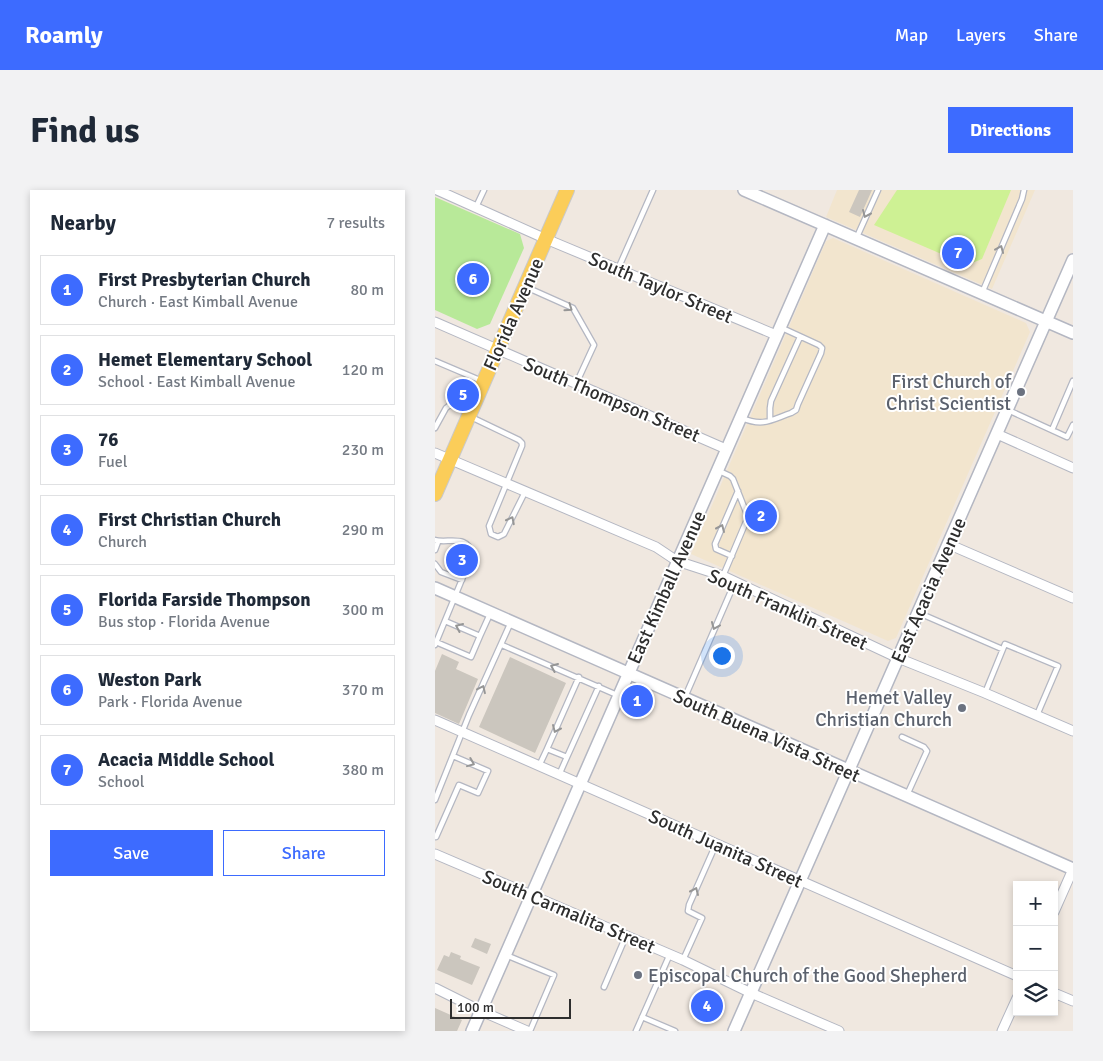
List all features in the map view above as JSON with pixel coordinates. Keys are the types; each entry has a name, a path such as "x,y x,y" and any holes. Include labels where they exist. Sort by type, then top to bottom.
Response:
{"main road":[{"name":"Florida Avenue","path":"435,494 567,190"}],"street":[{"name":"South Taylor Street","path":"437,190 618,269 778,331"},
{"path":"745,190 761,193 856,239 1073,334"},
{"name":"East Kimball Avenue","path":"472,1031 825,224"},
{"name":"East Acacia Avenue","path":"734,1031 1073,260"},
{"name":"South Thompson Street","path":"436,325 726,449"},
{"path":"997,434 1073,468"},
{"name":"South Franklin Street","path":"435,453 657,547 677,561 723,576 898,658 1073,731"},
{"path":"948,544 1073,598"},
{"name":"South Buena Vista Street","path":"435,588 1073,869"},
{"name":"South Juanita Street","path":"435,720 1013,974"},
{"name":"South Carmalita Street","path":"435,854 683,960 751,994 839,1031"},
{"path":"1058,903 1073,869"},
{"path":"435,988 481,1011 528,1031"},
{"path":"1058,995 1073,1001"},
{"path":"1002,1031 1013,1007"}],"lane":[{"path":"476,208 484,190"},
{"path":"618,269 653,190"},
{"path":"856,239 878,190"},
{"path":"981,294 1022,199 1024,190"},
{"path":"525,287 573,308 594,345 576,384"},
{"path":"740,417 754,423 770,420 796,410 822,348 800,337 778,331"},
{"path":"770,420 771,401 800,337"},
{"path":"435,361 484,382"},
{"path":"1052,430 1073,381"},
{"path":"435,428 450,405 522,443 489,526 491,534 498,537 504,534 525,492"},
{"path":"1007,410 1067,437 1073,425"},
{"path":"717,470 730,476 748,517 723,576"},
{"path":"732,556 716,549 715,544 738,491"},
{"path":"435,550 437,541 453,540 468,545 471,550 471,560 436,643 471,657 491,612"},
{"path":"435,564 441,572 462,580"},
{"path":"684,699 735,582"},
{"path":"918,613 1002,649"},
{"path":"445,620 480,636"},
{"path":"435,800 462,732 512,621"},
{"path":"985,693 1005,644 1058,666 1037,715"},
{"path":"502,645 619,696"},
{"path":"539,766 579,677"},
{"path":"559,775 599,686"},
{"path":"902,737 924,747 927,751 907,796"},
{"path":"547,749 567,757"},
{"path":"435,837 459,785 478,793 488,771 453,756"},
{"path":"683,960 702,918 688,911 689,905 716,844"},
{"path":"603,987 626,936"},
{"path":"636,1031 669,954"},
{"path":"505,955 554,976 528,1031"},
{"path":"642,1017 675,1031"},
{"path":"657,1031 660,1024"}],"shaded area":[{"path":"837,190 1035,190 992,289 826,217"},
{"path":"833,238 1026,323 1030,332 896,638 888,641 691,554 826,241"}],"green space":[{"path":"897,190 1011,190 982,259 967,265 874,225"},
{"path":"435,197 520,234 524,248 490,324 477,329 435,310"}],"building":[{"path":"859,190 872,190 860,217 849,212"},
{"path":"442,654 459,662 456,669 478,679 459,724 435,713 435,671"},
{"path":"510,657 566,683 535,753 479,727"},
{"path":"475,938 491,944 487,954 471,947"},
{"path":"451,952 461,956 460,959 480,967 472,985 437,970 444,955 449,957"},
{"path":"435,1008 462,1020 457,1031 435,1031"}],"place":[{"name":"Acacia Middle School","path":"958,253"},
{"name":"Weston Park","path":"473,279"},
{"name":"First Church of Christ Scientist","path":"1021,392"},
{"name":"Florida Farside Thompson","path":"463,395"},
{"name":"Hemet Elementary School","path":"761,516"},
{"name":"76","path":"462,560"},
{"name":"First Presbyterian Church","path":"637,701"},
{"name":"Hemet Valley Christian Church","path":"962,708"},
{"name":"Episcopal Church of the Good Shepherd","path":"638,975"},
{"name":"First Christian Church","path":"707,1006"}]}
